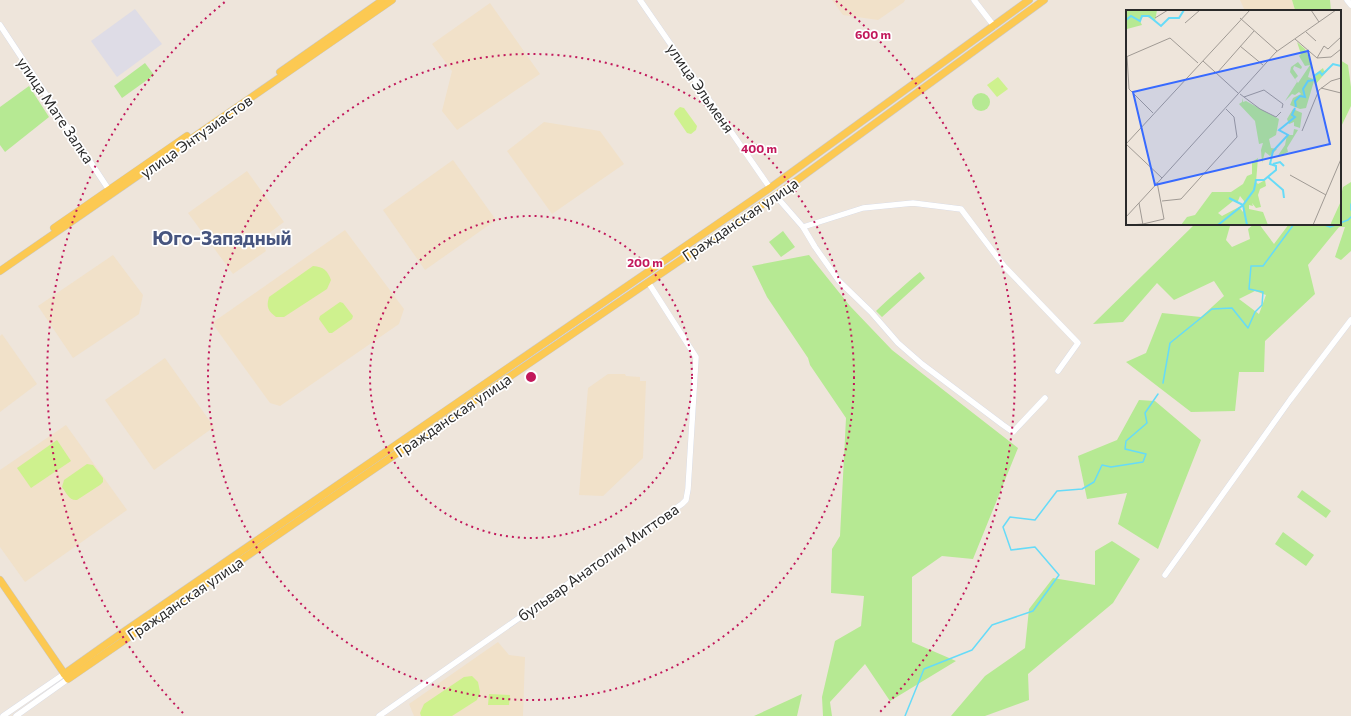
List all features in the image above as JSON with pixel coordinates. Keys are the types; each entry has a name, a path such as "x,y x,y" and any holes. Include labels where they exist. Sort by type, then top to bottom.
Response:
{"main road":[{"name":"Гражданская улица","path":"66,676 473,397 770,188 1029,0"},
{"name":"Гражданская улица","path":"473,397 648,282 775,195 1044,0"},
{"name":"улица Энтузиастов","path":"0,266 111,192 386,1"},
{"path":"994,26 999,32"},
{"name":"улица Эльменя","path":"770,188 775,195"},
{"name":"улица Энтузиастов","path":"0,271 17,256"},
{"path":"0,580 66,676"}],"street":[{"path":"974,0 994,26"},
{"path":"1347,0 1351,5"},
{"name":"улица Эльменя","path":"642,1 770,188"},
{"name":"улица Мате Залка","path":"0,25 111,192"},
{"path":"775,195 803,227 815,248 839,281 871,312 911,356 1012,432 1045,398"},
{"path":"803,227 863,208 913,203 961,209 1004,266 1078,343 1058,371"},
{"name":"бульвар Анатолия Миттова","path":"379,716 686,500 688,489 696,357 648,282"},
{"path":"1165,575 1290,400 1351,320"},
{"name":"Гражданская улица","path":"3,716 19,704 66,676"},
{"name":"Гражданская улица","path":"16,716 23,714 66,676"},
{"path":"19,704 23,714"}],"shaded area":[{"path":"832,0 905,0 878,20 843,15"},
{"path":"1240,0 1292,0 1295,10 1245,10"},
{"path":"490,3 540,74 457,130 442,111 452,71 432,44"},
{"path":"135,9 162,44 117,77 91,41"},
{"path":"544,122 600,131 624,164 552,214 507,151"},
{"path":"453,160 496,220 425,270 383,210"},
{"path":"247,171 284,222 261,239 266,251 233,274 188,213"},
{"path":"345,230 404,309 399,324 280,406 270,403 212,323"},
{"path":"113,255 143,295 139,314 73,358 38,306"},
{"path":"2,334 37,384 0,412 0,336"},
{"path":"165,358 214,427 154,470 105,400"},
{"path":"608,374 625,374 626,376 640,377 640,381 646,381 643,458 603,496 579,495 588,388"},
{"path":"66,425 127,510 25,582 0,547 0,470"},
{"path":"498,642 509,655 525,657 523,716 414,716 409,704"}],"green space":[{"path":"1292,0 1330,0 1331,10 1295,10"},
{"path":"1341,61 1348,65 1351,87 1351,106 1341,127"},
{"path":"145,63 154,75 122,98 114,86"},
{"path":"998,77 1008,89 997,97 987,85"},
{"path":"29,86 49,117 5,152 0,145 0,107"},
{"path":"981,93 987,96 990,102 987,108 981,111 975,108 972,102 975,96"},
{"path":"680,107 684,108 697,126 696,130 691,134 687,133 674,114"},
{"path":"1351,182 1351,251 1341,260 1335,257 1345,227 1339,227 1308,265 1315,294 1265,341 1264,372 1239,372 1235,411 1191,412 1126,362 1146,353 1162,313 1201,317 1224,296 1214,281 1174,300 1157,283 1123,322 1093,324 1194,225 1232,225 1226,240 1232,247 1250,239 1248,229 1253,225 1260,225 1274,244 1288,225 1341,225 1341,196 1343,187","holes":["1255,291 1266,295 1259,314 1239,299"]},
{"path":"783,231 795,247 781,257 769,242"},
{"path":"809,255 850,306 892,350 1018,448 973,559 942,556 912,577 912,642 956,661 890,701 865,664 830,702 832,716 823,716 822,697 835,641 861,626 864,596 831,593 832,549 840,536 846,418 767,297 752,266"},
{"path":"313,266 322,268 328,274 331,280 327,289 284,317 276,317 271,313 268,308 269,297"},
{"path":"920,272 925,278 882,317 876,311"},
{"path":"340,302 343,303 353,316 352,319 332,333 329,333 319,319 320,316"},
{"path":"1139,400 1155,401 1201,440 1158,549 1118,524 1127,493 1087,499 1078,456 1117,440"},
{"path":"57,440 71,461 31,488 17,468"},
{"path":"87,464 93,465 103,478 103,482 77,500 74,500 68,496 62,487 64,480"},
{"path":"1302,490 1331,511 1326,518 1297,497"},
{"path":"1283,532 1314,555 1306,566 1275,544"},
{"path":"1112,541 1140,559 1113,603 1028,674 1029,700 985,716 951,716 985,676 1025,648 1029,609 1053,578 1095,585 1095,551"},
{"path":"472,676 478,682 480,692 477,700 452,716 421,716 420,713 424,704 464,677"},
{"path":"489,694 510,695 509,705 488,705"},
{"path":"802,694 797,716 754,716"}],"waterway":[{"path":"1351,204 1351,210"},
{"path":"1341,223 1351,217"},
{"path":"1163,383 1170,343 1212,309 1232,308 1248,328 1255,312 1262,305 1263,292 1249,289 1251,266 1263,266 1293,225"},
{"path":"1325,225 1330,227 1335,225"},
{"path":"905,716 924,669 972,650 992,625 1033,611 1059,575 1035,547 1011,550 1003,527 1010,517 1035,520 1057,491 1082,489 1094,482 1102,465 1111,467 1143,462 1146,454 1125,449 1126,441 1147,423 1145,413 1158,394"}],"district":[{"name":"Юго-Западный","path":"222,237"}]}
